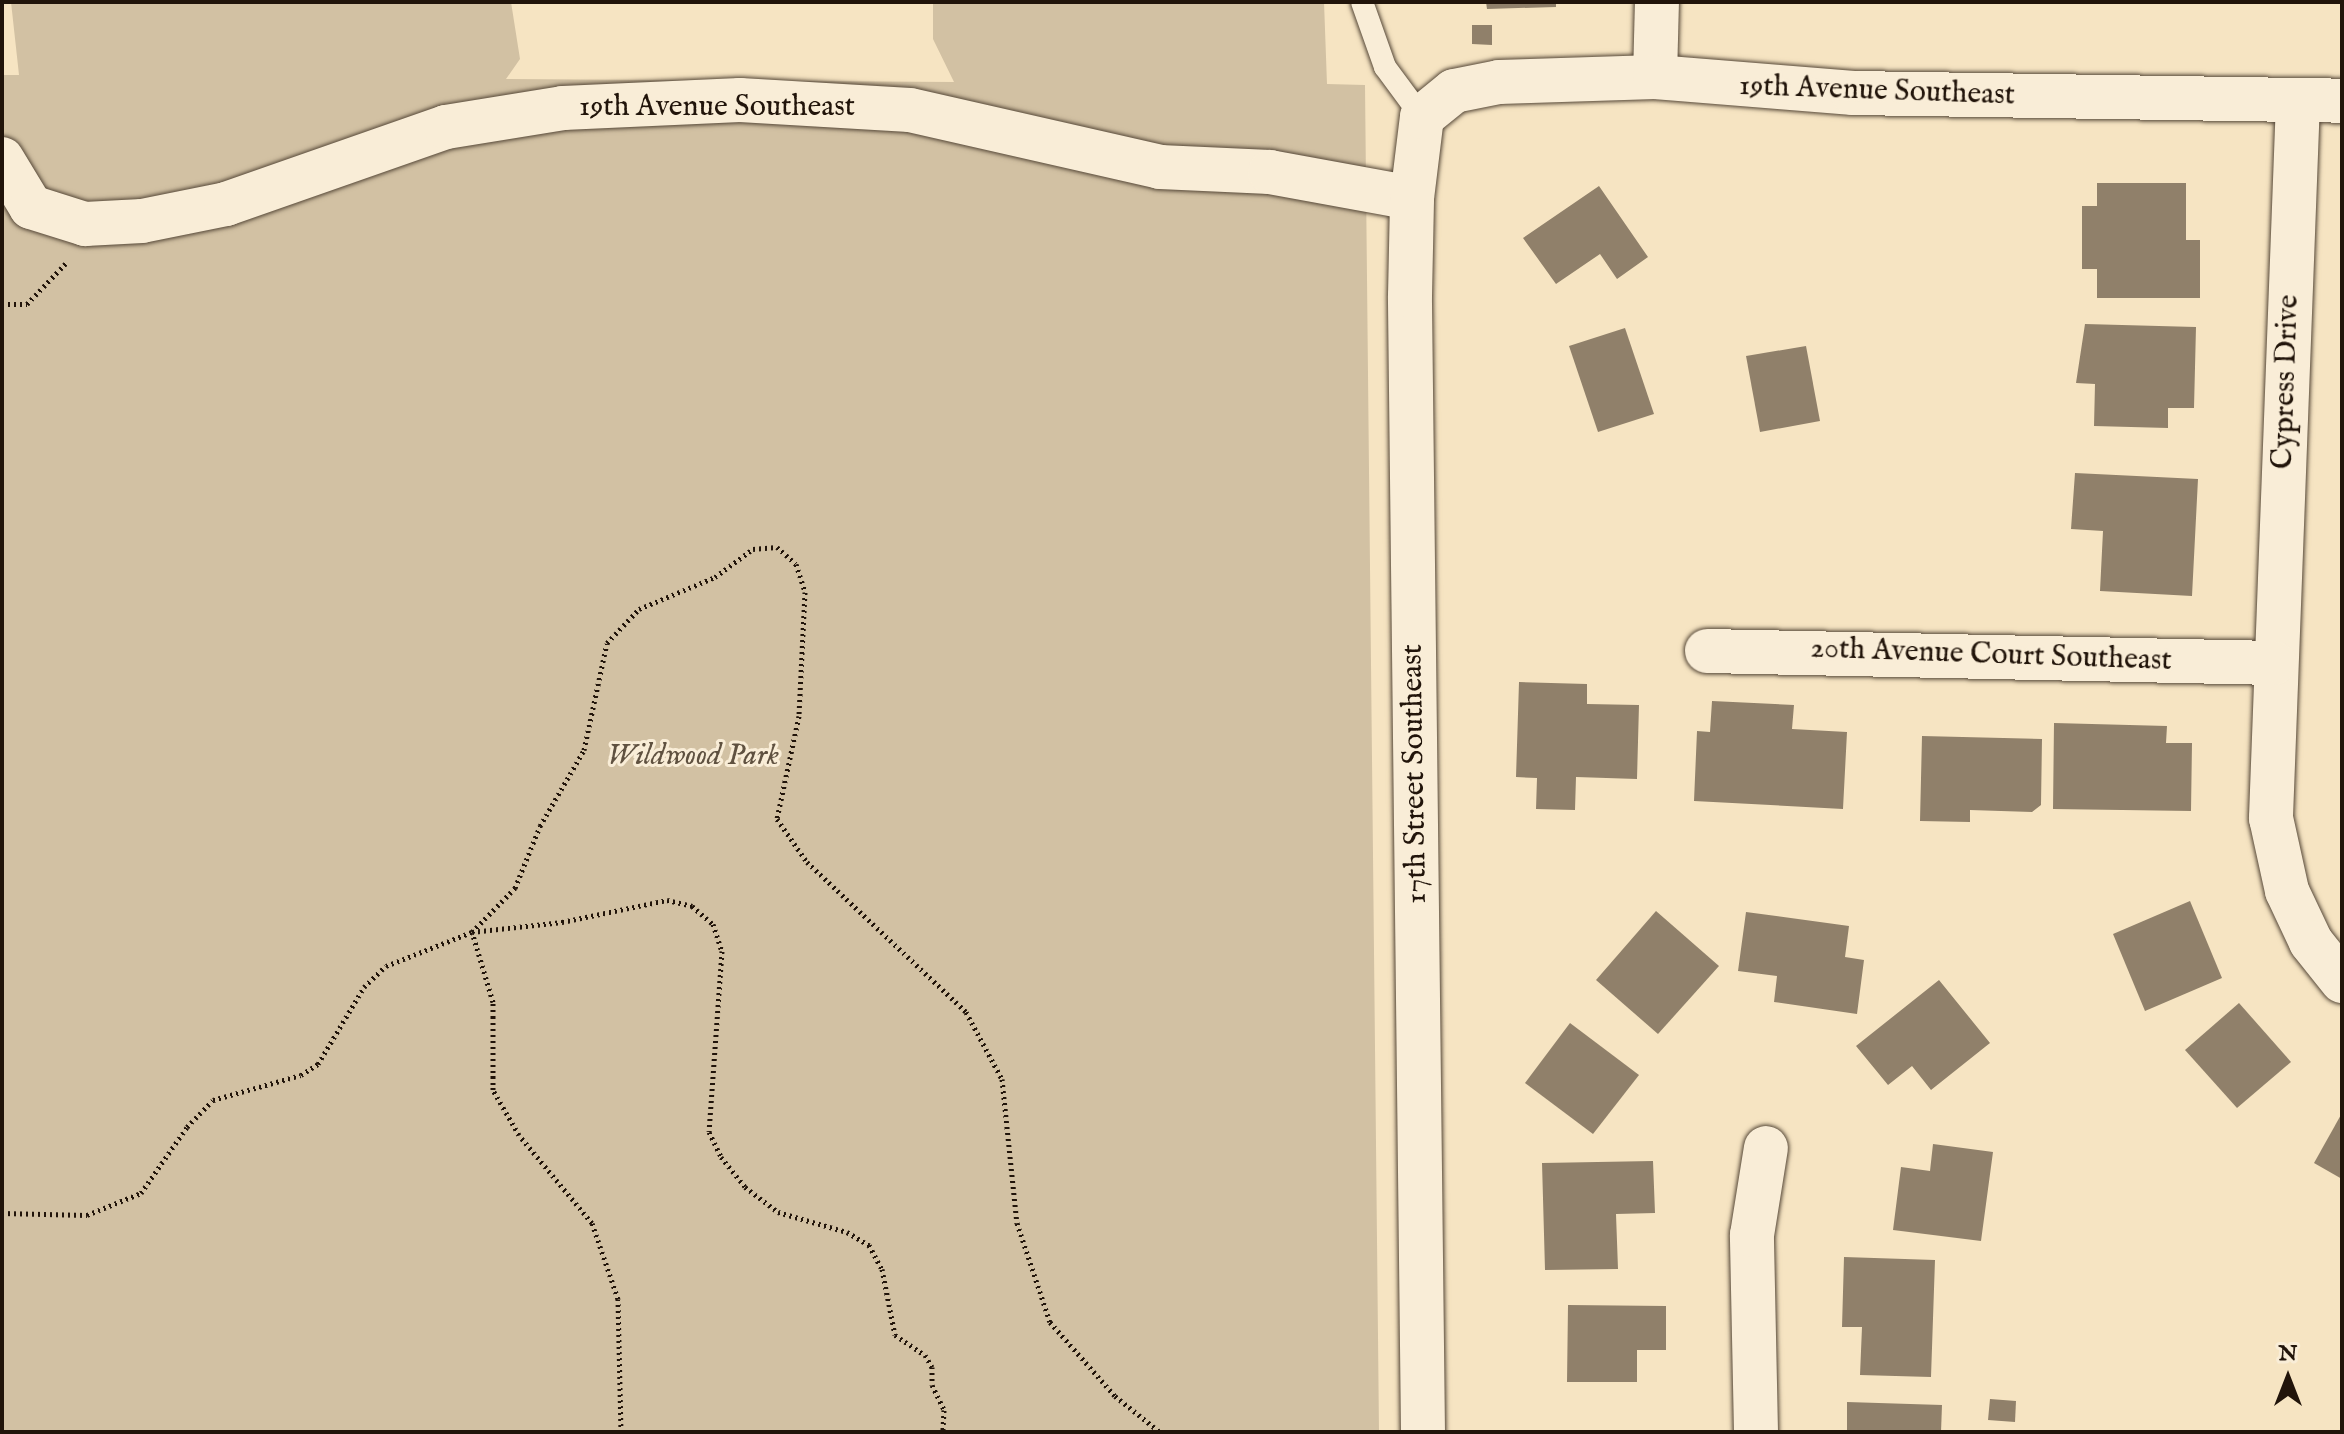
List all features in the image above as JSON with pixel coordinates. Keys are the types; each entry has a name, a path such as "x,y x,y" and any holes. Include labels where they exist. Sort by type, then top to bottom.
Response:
{"street":[{"path":"1655,77 1657,2"},
{"name":"19th Avenue Southeast","path":"1422,117 1454,91 1499,82 1655,77 1853,93 2342,101"},
{"name":"19th Avenue Southeast","path":"2,159 31,207 85,224 142,221 226,204 446,127 563,108 740,100 910,110 1160,167 1270,172 1412,198"},
{"name":"Cypress Drive","path":"2298,101 2269,773 2276,852 2311,942 2342,981"},
{"name":"17th Street Southeast","path":"1422,117 1412,198 1423,1432"},
{"name":"20th Avenue Court Southeast","path":"1707,651 2274,663"},
{"path":"1756,1432 1752,1235 1766,1148"}],"lane":[{"path":"1362,2 1385,67 1422,117"}],"path":[{"path":"2,304 27,304 68,260 85,224"},
{"path":"472,932 515,888 540,826 584,750 607,643 639,609 715,577 753,549 777,547 796,564 805,592 799,716 777,819 807,862 966,1012 1002,1079 1017,1223 1050,1322 1115,1396 1160,1432"},
{"path":"2,1213 87,1215 141,1193 187,1127 213,1100 301,1075 318,1064 364,987 386,966 472,932 562,922 667,900 692,906 713,924 722,951 709,1132 745,1187 778,1212 847,1232 869,1245 882,1269 895,1335 925,1355 932,1367 932,1385 944,1410 943,1432"},
{"path":"472,932 493,1002 493,1090 519,1135 592,1223 618,1299 621,1432"}],"green space":[{"name":"Wildwood Park","path":"11,2 511,2 520,59 506,79 954,82 933,39 933,2 1324,2 1327,84 1365,85 1379,1432 2,1432 2,75 19,75"}],"building":[{"path":"1486,2 1556,2 1556,7 1487,9"},
{"path":"1472,25 1492,25 1492,45 1472,44"},
{"path":"2097,183 2186,183 2186,240 2200,240 2200,298 2097,298 2097,269 2082,269 2082,206 2097,206"},
{"path":"1599,186 1648,257 1617,279 1600,254 1556,284 1523,238"},
{"path":"2085,324 2196,327 2194,408 2168,408 2168,428 2094,426 2095,384 2076,383"},
{"path":"1625,328 1654,414 1598,432 1569,346"},
{"path":"1806,346 1820,421 1760,432 1746,356"},
{"path":"2075,473 2198,479 2192,596 2100,591 2103,531 2071,529"},
{"path":"1519,682 1587,684 1587,704 1639,705 1637,779 1576,777 1575,810 1536,809 1537,778 1516,777"},
{"path":"1712,701 1794,705 1792,729 1847,732 1843,809 1694,801 1697,731 1710,732"},
{"path":"2054,723 2167,726 2166,743 2192,743 2191,811 2053,809"},
{"path":"1922,736 2042,739 2041,805 2032,812 1970,810 1970,822 1920,821"},
{"path":"2190,901 2222,978 2145,1011 2113,934"},
{"path":"1656,911 1719,966 1658,1034 1596,980"},
{"path":"1746,912 1849,926 1845,957 1864,960 1857,1014 1774,1002 1777,976 1738,971"},
{"path":"1939,980 1990,1043 1931,1090 1912,1066 1888,1085 1856,1046"},
{"path":"2239,1003 2291,1062 2237,1108 2185,1050"},
{"path":"1570,1023 1639,1075 1593,1134 1525,1083"},
{"path":"2342,1113 2342,1179 2314,1163"},
{"path":"1933,1144 1993,1152 1981,1241 1893,1230 1901,1167 1930,1171"},
{"path":"1653,1161 1655,1213 1616,1214 1618,1269 1545,1270 1542,1163"},
{"path":"1844,1257 1935,1260 1931,1377 1860,1375 1862,1327 1842,1327"},
{"path":"1568,1305 1666,1306 1666,1350 1637,1350 1637,1382 1567,1382"},
{"path":"1990,1399 2016,1401 2015,1422 1988,1420"},
{"path":"1847,1402 1942,1405 1941,1432 1847,1432"}]}
